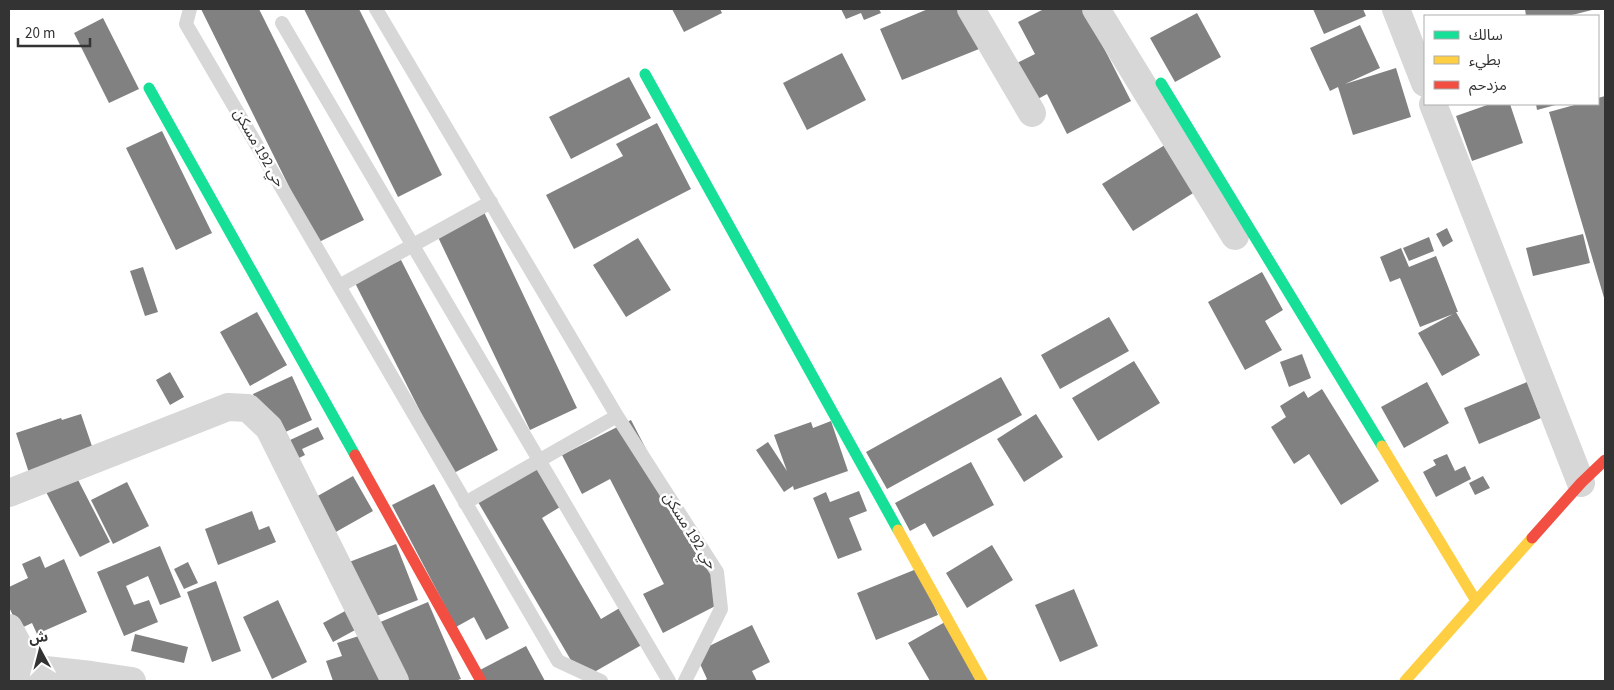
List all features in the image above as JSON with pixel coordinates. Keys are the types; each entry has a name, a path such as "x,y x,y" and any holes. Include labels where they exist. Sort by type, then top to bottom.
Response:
{"street":[{"path":"971,9 1032,113"},
{"path":"1096,9 1235,236"},
{"path":"1396,9 1424,80"},
{"path":"645,74 982,681"},
{"path":"1161,83 1476,601"},
{"path":"149,88 481,681"},
{"path":"1433,105 1581,483"},
{"path":"9,493 228,407 248,408 269,428 395,681"},
{"path":"1405,681 1581,483 1605,460"},
{"path":"9,628 20,667 132,681"}],"lane":[{"name":"حي 192 مسكن","path":"190,9 186,24 558,661 601,681"},
{"name":"حي 192 مسكن","path":"376,9 617,416 717,572 722,609 686,681"},
{"path":"282,23 669,681"},
{"path":"339,286 491,202"},
{"path":"465,503 617,416"}],"building":[{"path":"201,9 259,9 364,220 317,243"},
{"path":"304,9 359,9 442,175 398,197"},
{"path":"672,9 720,9 722,13 684,32"},
{"path":"841,9 879,9 881,13 864,20 861,13 846,19"},
{"path":"928,9 963,9 979,49 902,80 880,29"},
{"path":"1044,9 1084,9 1131,101 1067,134 1047,94 1036,100 1017,63 1035,54 1018,22"},
{"path":"1313,9 1363,9 1366,16 1324,34"},
{"path":"1525,9 1596,9 1572,15 1526,15"},
{"path":"1197,13 1221,57 1175,82 1150,38"},
{"path":"103,18 139,89 109,103 74,33"},
{"path":"1360,25 1380,68 1345,84 1396,68 1411,117 1353,135 1338,87 1330,91 1310,48"},
{"path":"842,53 866,100 807,130 783,83"},
{"path":"629,77 651,118 571,159 549,117"},
{"path":"1605,96 1605,301 1549,112 1574,105 1599,105 1599,98"},
{"path":"1487,105 1510,105 1523,143 1472,161 1456,116"},
{"path":"1536,105 1555,105 1537,110"},
{"path":"657,123 691,189 574,249 546,195 623,156 616,144"},
{"path":"162,131 212,233 176,250 126,148"},
{"path":"1168,143 1198,190 1133,231 1102,184"},
{"path":"484,212 577,408 530,430 437,235"},
{"path":"1447,228 1453,241 1443,247 1436,234"},
{"path":"1583,234 1590,263 1533,276 1526,248"},
{"path":"1429,237 1434,251 1409,261 1403,248"},
{"path":"638,238 671,290 626,317 593,265"},
{"path":"1401,248 1409,267 1436,256 1458,312 1456,312 1480,355 1442,376 1418,333 1453,314 1420,327 1400,278 1390,282 1380,257"},
{"path":"401,260 498,450 452,474 355,283"},
{"path":"143,267 158,312 145,316 130,271"},
{"path":"1262,272 1283,310 1265,321 1282,350 1245,370 1208,302"},
{"path":"257,312 287,365 250,386 220,332"},
{"path":"1109,317 1129,351 1060,389 1041,355"},
{"path":"1302,354 1311,378 1289,387 1280,362"},
{"path":"1134,361 1160,403 1098,441 1072,398"},
{"path":"170,372 184,397 170,405 156,380"},
{"path":"292,376 312,420 281,434 262,415 253,394"},
{"path":"1001,377 1022,415 887,489 866,452"},
{"path":"1427,382 1449,423 1404,448 1381,407"},
{"path":"1527,382 1541,418 1479,444 1464,408"},
{"path":"1322,389 1379,481 1341,505 1309,454 1294,464 1271,427 1286,417 1280,406 1304,391 1308,398"},
{"path":"81,414 95,455 30,476 16,433 61,418 62,420"},
{"path":"1036,414 1063,457 1024,482 997,439"},
{"path":"631,420 725,601 663,633 643,594 664,584 610,479 582,494 562,455"},
{"path":"831,421 848,471 794,490 793,486 784,492 756,450 768,442 787,471 774,435 811,422 813,428"},
{"path":"318,427 324,439 302,449 305,455 297,459 288,441"},
{"path":"1447,454 1455,471 1465,466 1471,479 1436,497 1423,472 1436,465 1433,460"},
{"path":"971,462 994,505 933,537 925,523 910,531 895,503"},
{"path":"543,465 565,504 542,518 601,619 623,606 645,643 582,679 478,502"},
{"path":"75,474 110,542 80,557 45,490"},
{"path":"353,476 373,511 327,537 307,502"},
{"path":"1483,476 1490,488 1475,495 1469,483"},
{"path":"127,482 149,526 113,544 91,500"},
{"path":"434,484 509,628 486,640 474,617 456,627 392,505"},
{"path":"859,491 867,511 849,518 862,550 838,559 813,498 826,492 830,502"},
{"path":"252,511 259,530 269,526 276,542 218,565 205,529"},
{"path":"396,544 418,600 366,620 344,564"},
{"path":"992,545 1013,580 967,608 946,573"},
{"path":"160,546 181,597 160,605 148,576 126,586 134,605 149,600 158,622 124,636 97,572"},
{"path":"40,556 45,568 64,559 87,612 37,634 32,623 19,629 9,607 9,587 28,578 22,564"},
{"path":"188,562 198,583 184,589 174,569"},
{"path":"919,568 938,615 876,640 857,593"},
{"path":"216,581 241,651 212,662 187,592"},
{"path":"1074,589 1098,646 1060,662 1035,605"},
{"path":"278,600 307,662 272,679 243,617"},
{"path":"428,602 461,679 455,681 402,681 378,623"},
{"path":"347,610 357,629 333,642 323,623"},
{"path":"945,622 980,681 930,681 908,643"},
{"path":"752,625 770,662 752,671 757,681 704,681 707,679 695,653"},
{"path":"135,634 188,647 184,663 131,651"},
{"path":"365,634 381,681 333,681 326,661 342,656 337,643"},
{"path":"526,646 545,681 486,681 480,670"}],"traffic: fast":[{"path":"645,74 898,530"},
{"path":"1161,83 1382,446"},
{"path":"149,88 355,455"}],"traffic: slow":[{"path":"1382,446 1476,601"},
{"path":"898,530 982,681"},
{"path":"1405,681 1532,538"}],"traffic: jam":[{"path":"355,455 481,681"},
{"path":"1532,538 1581,483 1605,460"}]}
